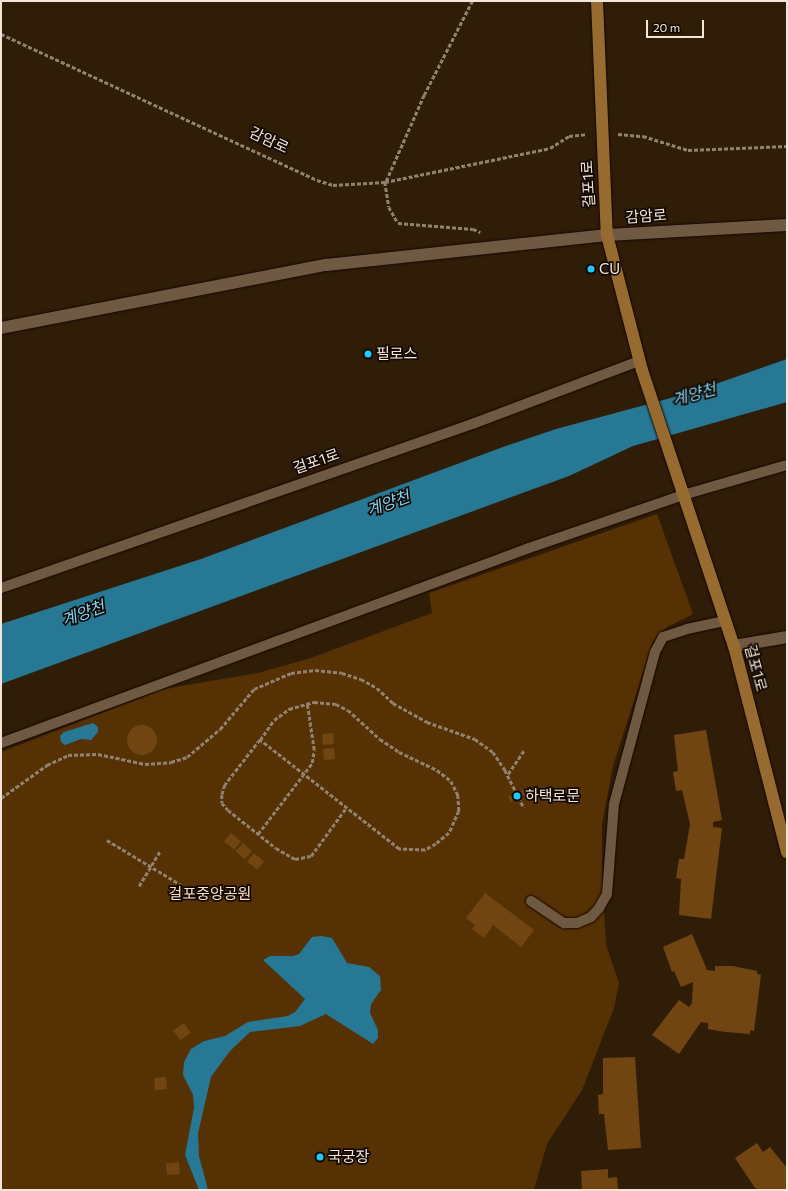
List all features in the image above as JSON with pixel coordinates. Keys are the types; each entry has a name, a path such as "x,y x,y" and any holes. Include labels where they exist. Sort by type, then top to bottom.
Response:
{"street":[{"name":"걸포1로","path":"597,1 607,235 641,366 734,646 787,852"},
{"name":"감암로","path":"1,328 326,264 508,244 607,235 787,225"},
{"path":"734,646 787,638"}],"lane":[{"name":"걸포1로","path":"1,588 641,366"},
{"path":"1,743 529,548 683,495 787,465"},
{"path":"531,901 564,923 577,923 591,917 599,908 607,894 614,804 655,652 663,637 687,629 726,621"}],"path":[{"path":"472,1 424,95 385,182 389,207 398,223 473,229 508,244"},
{"name":"감암로","path":"1,34 317,180 333,185 385,182 550,148 569,136 602,132 643,136 688,150 787,146"},
{"path":"1,798 47,765 68,755 98,754 145,764 171,762 187,757 220,729 254,689 291,673 315,670 342,673 361,679 377,688 393,703 427,722 475,739 493,752 508,774 524,808"},
{"path":"260,740 303,775 346,808 388,842 399,849 411,851 425,850 442,840 456,822 459,811 458,795 451,781 437,770 399,752 380,739 348,710 326,702 308,703 289,709 274,720 225,785 222,795 222,803 228,810 287,857 303,859 311,856 346,808"},
{"path":"258,834 312,763 314,750 308,703"},
{"path":"508,774 524,750"},
{"path":"107,840 193,892"},
{"path":"139,886 160,851"}],"green space":[{"name":"걸포중앙공원","path":"657,514 693,614 667,627 653,641 613,766 602,825 602,877 606,945 619,983 614,1008 582,1090 547,1144 534,1190 1,1190 1,752 164,689 258,673 311,658 432,613 429,593"}],"water":[{"name":"계양천","path":"787,359 787,402 633,446 569,476 1,684 1,624 201,559 503,447 556,429 693,392"},
{"path":"93,723 98,727 98,732 91,740 81,739 65,745 61,742 60,736 64,732"},
{"path":"322,936 332,938 347,963 369,967 380,976 381,990 371,1004 370,1013 378,1030 378,1038 373,1044 326,1014 300,1026 250,1032 230,1051 211,1077 198,1133 199,1156 208,1190 199,1190 185,1155 194,1108 193,1095 183,1075 184,1062 191,1049 204,1041 225,1036 248,1022 288,1016 295,1012 305,999 263,960 270,956 293,956 299,954 312,937"}],"building":[{"path":"142,725 153,729 157,740 153,751 142,755 131,751 127,740 131,729"},
{"path":"706,730 722,820 713,822 713,827 722,828 711,919 679,915 681,879 676,878 679,859 684,859 690,824 682,790 676,791 673,772 678,771 674,735"},
{"path":"333,733 334,744 323,745 322,734"},
{"path":"334,748 335,759 324,760 323,749"},
{"name":"하택로문","path":"524,790 526,794 511,802 508,797"},
{"path":"231,833 241,841 234,850 224,842"},
{"path":"243,843 252,851 245,859 236,851"},
{"path":"254,853 264,861 257,870 247,862"},
{"path":"485,893 534,930 521,947 493,925 484,938 472,929 475,925 466,918"},
{"path":"692,934 707,970 715,971 715,966 733,966 757,971 757,974 761,975 754,1031 750,1030 750,1034 725,1032 708,1029 708,1023 701,1022 679,1054 652,1035 679,1000 689,1007 692,1003 693,982 681,987 674,971 672,972 663,947"},
{"path":"184,1023 191,1033 180,1040 173,1030"},
{"path":"635,1057 641,1148 608,1150 604,1114 599,1114 598,1095 603,1094 603,1058"},
{"path":"166,1077 167,1089 155,1090 154,1078"},
{"path":"757,1143 763,1152 770,1147 787,1168 787,1190 760,1190 755,1188 735,1158"},
{"path":"179,1162 180,1174 167,1175 166,1163"},
{"path":"608,1169 608,1178 617,1177 618,1190 582,1190 581,1171"}],"place":[{"name":"CU","path":"591,269"},
{"name":"필로스","path":"368,354"},
{"name":"하택로문","path":"517,796"},
{"name":"국궁장","path":"320,1157"}]}
